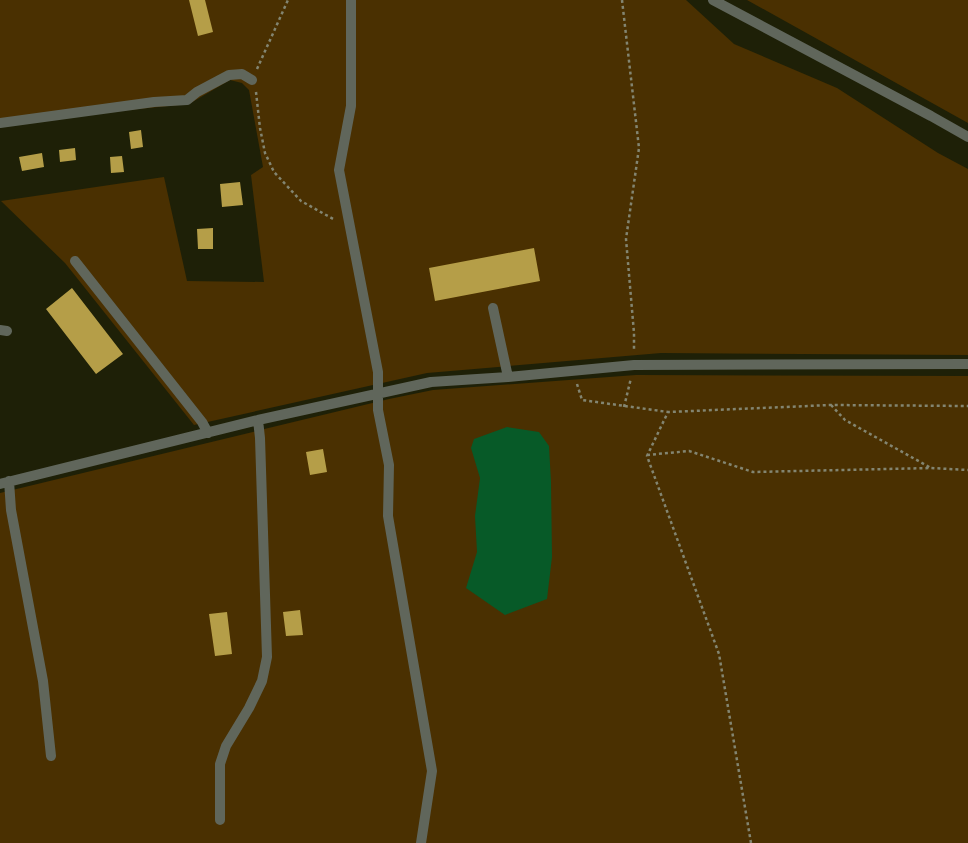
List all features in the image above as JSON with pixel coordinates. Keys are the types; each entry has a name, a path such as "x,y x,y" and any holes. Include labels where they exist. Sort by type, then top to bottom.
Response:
{"street":[{"path":"351,0 351,106 339,170 378,372 378,410 389,465 388,516 432,771 421,843"},
{"path":"713,0 932,116 968,137"},
{"path":"0,123 148,103 187,100 197,92 229,75 242,74 252,80"},
{"path":"75,260 202,422 208,433"},
{"path":"494,308 508,377"},
{"path":"51,756 43,682 11,510 4,483 258,420 431,382 508,377 634,365 968,364"},
{"path":"220,820 220,764 226,746 249,708 262,681 267,657 260,438 258,420"}],"path":[{"path":"288,0 252,80 258,97 260,128 265,153 274,172 301,202 336,220 348,222"},
{"path":"622,0 639,148 626,239 634,333 634,365 624,407"},
{"path":"572,370 582,400 668,412 831,405 968,406"},
{"path":"831,405 845,420 931,468"},
{"path":"668,412 647,456 719,654 751,843"},
{"path":"647,456 689,451 753,472 931,468 968,470"}],"shaded area":[{"path":"0,0 686,0 734,44 837,88 938,153 968,169 968,355 661,353 427,373 194,425 65,263 1,201 164,177 187,281 264,282 251,175 263,167 249,90 242,83 230,80 189,104 128,110 0,127"},
{"path":"747,0 968,0 968,123"},
{"path":"636,375 968,376 968,843 0,843 0,493 389,399 433,390"},
{"path":"507,427 539,432 549,446 552,557 547,599 505,615 466,588 477,552 475,516 480,478 471,448 474,439"}],"building":[{"path":"189,0 205,0 213,32 198,36"},
{"path":"141,130 143,147 131,149 129,132"},
{"path":"75,148 76,160 60,162 59,150"},
{"path":"42,153 44,167 22,171 19,157"},
{"path":"122,156 124,172 111,173 110,157"},
{"path":"240,182 243,205 222,207 220,184"},
{"path":"213,228 213,249 198,249 197,229"},
{"path":"534,248 540,281 435,301 429,268"},
{"path":"72,288 123,354 96,374 46,309"},
{"path":"323,449 327,472 310,475 306,452"},
{"path":"300,610 303,635 286,636 283,612"},
{"path":"227,612 232,654 215,656 209,614"}]}
